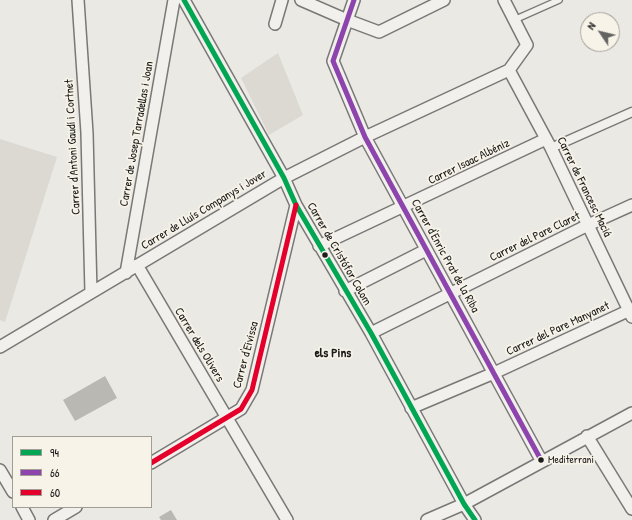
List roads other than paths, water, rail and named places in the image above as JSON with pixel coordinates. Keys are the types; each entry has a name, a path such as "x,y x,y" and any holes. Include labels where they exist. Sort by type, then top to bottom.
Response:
{"street":[{"name":"Carrer d'Antoni Gaudí i Cortnet","path":"78,0 87,133 91,293"},
{"name":"Carrer de Josep Tarradellas i Joan","path":"126,273 174,0"},
{"name":"Carrer de Cristófor Colom","path":"184,0 284,178 296,205 371,333 464,504 475,520"},
{"path":"275,24 282,0"},
{"path":"301,0 347,20 380,32 444,0"},
{"path":"347,20 354,0"},
{"path":"504,0 514,20"},
{"name":"Carrer d'Enric Prat de la Riba","path":"347,20 334,61 365,136 542,460"},
{"name":"Carrer de Lluís Companys i Jover","path":"0,347 284,178 365,136 509,70 527,45 514,20"},
{"name":"Carrer de Francesc Maciá","path":"509,70 549,143 631,312"},
{"name":"Carrer Isaac Albéniz","path":"319,246 549,143 632,112"},
{"name":"Carrer d'Eivissa","path":"152,462 241,409 252,390 296,205"},
{"name":"Carrer del Pare Claret","path":"371,333 588,225 632,205"},
{"path":"345,291 426,250"},
{"name":"Carrer dels Olivers","path":"137,265 287,520"},
{"name":"Carrer del Pare Manyanet","path":"411,408 631,312"},
{"path":"427,520 464,504 542,460 632,413"},
{"path":"587,436 632,509"},
{"path":"0,470 12,490"},
{"path":"23,508 30,520"},
{"path":"54,520 74,508"}],"lane":[{"path":"514,20 559,0"}],"place":[{"name":"Mediterrani","path":"541,460"}],"district":[{"name":"els Pins","path":"333,354"}]}
